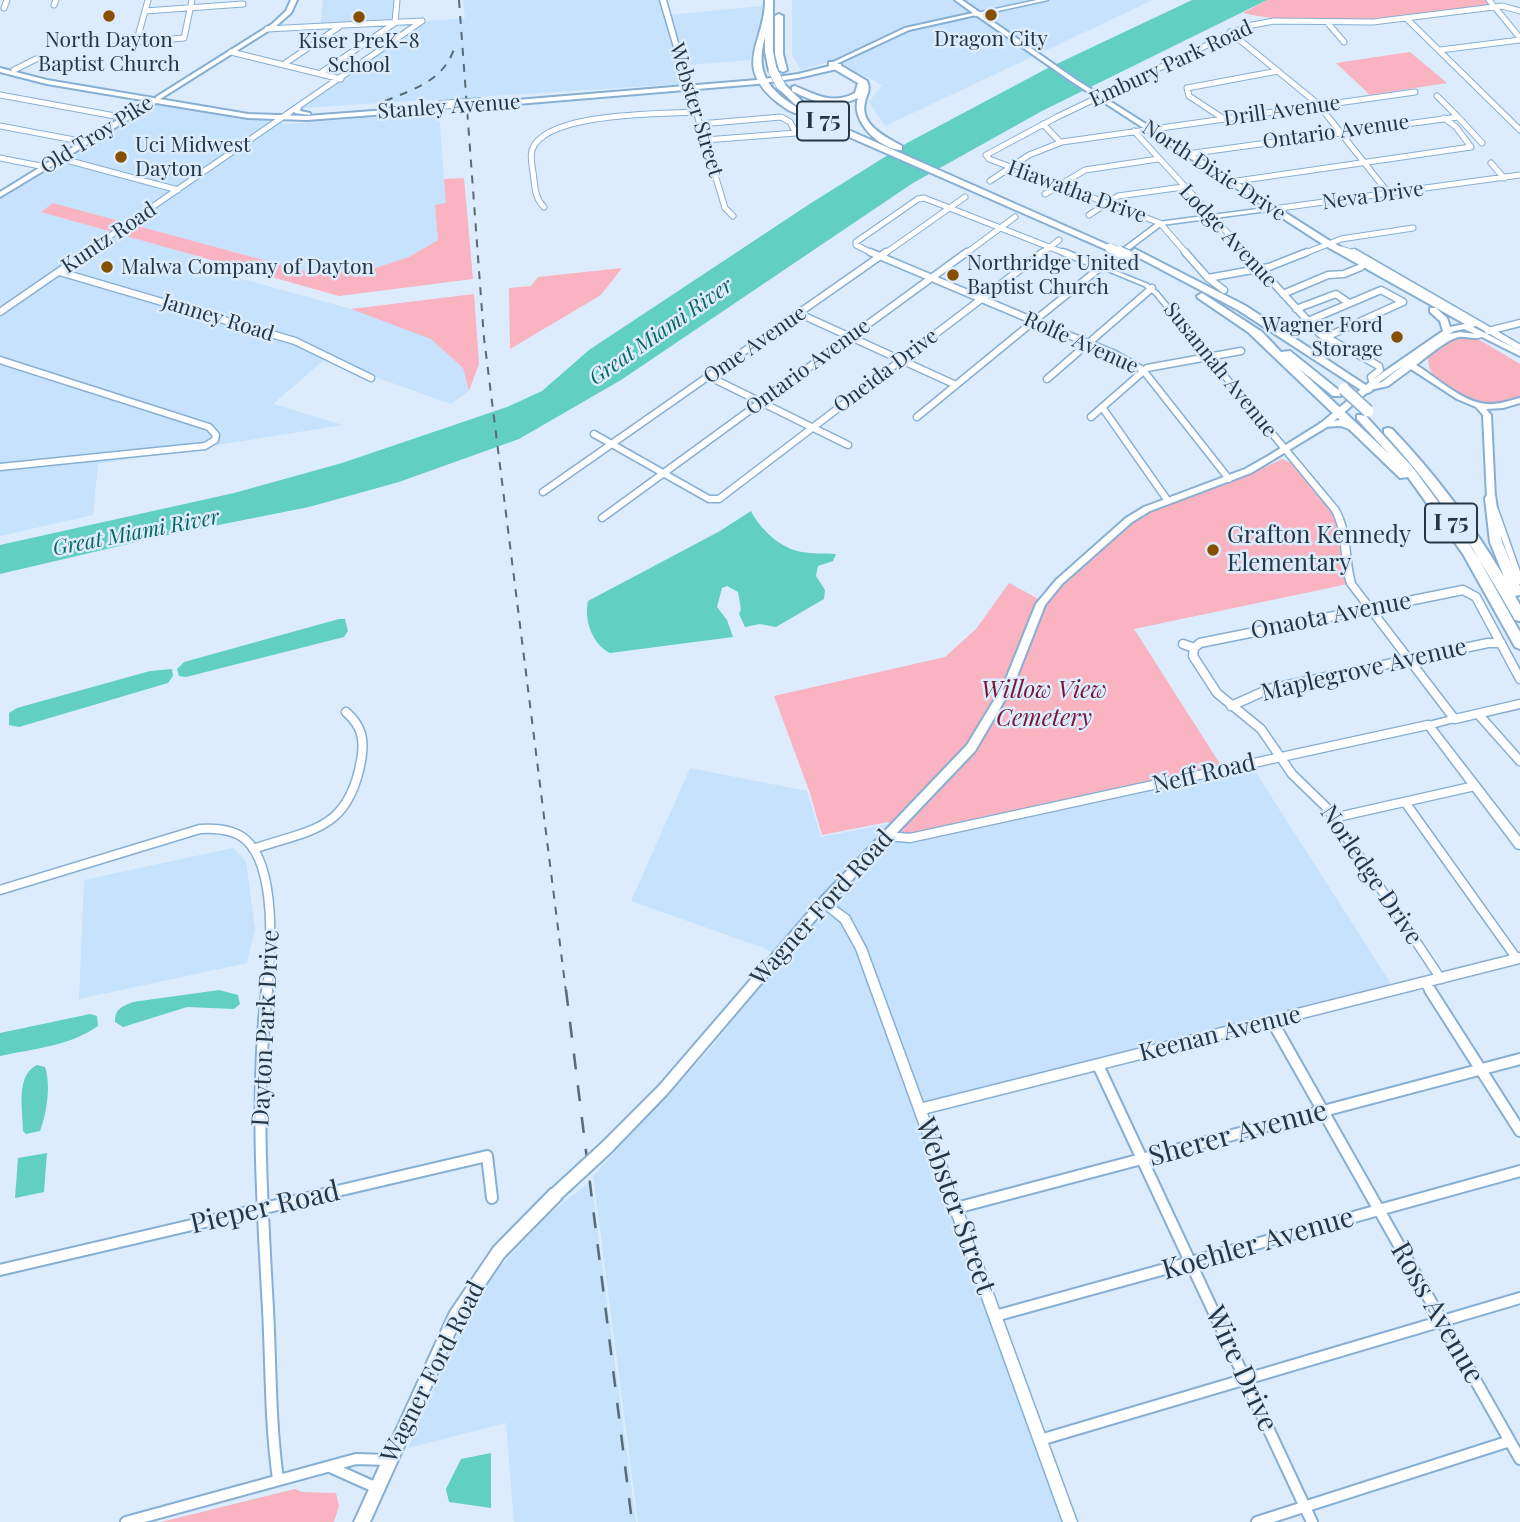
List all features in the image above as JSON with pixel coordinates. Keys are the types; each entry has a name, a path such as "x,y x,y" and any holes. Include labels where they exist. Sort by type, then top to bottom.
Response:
{"highway":[{"name":"I 75","path":"769,0 769,52 789,86 813,115 876,143 909,154 1193,283 1279,337 1340,392 1360,418 1404,462 1437,504 1468,548 1520,644"},
{"name":"I 75","path":"778,70 779,0"},
{"path":"769,19 755,58 759,78 786,105 876,143"},
{"path":"835,66 864,83 866,93 861,100 860,114 876,143"},
{"path":"789,86 822,101 845,100 859,94 862,89 857,80 835,66"},
{"path":"746,80 759,78"},
{"name":"I 75","path":"876,143 895,155 957,178"},
{"name":"I 75","path":"1132,255 1214,303 1340,392"},
{"path":"1193,283 1374,384"},
{"path":"1251,329 1338,414 1360,418"},
{"name":"I 75","path":"1360,418 1402,446 1457,512 1489,561 1520,617"},
{"path":"1324,425 1360,418"},
{"path":"1491,498 1496,542 1520,599"}],"main road":[{"name":"Old Troy Pike","path":"0,195 267,29 285,16 294,0"},
{"name":"North Dixie Drive","path":"958,0 1042,60 1230,182 1368,266 1433,310 1460,326 1484,333 1510,356 1520,361"},
{"name":"Stanley Avenue","path":"689,87 798,76 865,54 893,36 918,25 975,14"},
{"name":"Stanley Avenue","path":"0,67 222,113 285,116 439,107 746,80"},
{"name":"Stanley Avenue","path":"0,67 26,78 155,99"},
{"path":"298,107 298,113 308,114"},
{"name":"Stanley Avenue","path":"285,116 439,107"},
{"name":"North Dixie Drive","path":"1327,243 1335,252 1368,266 1520,351"},
{"path":"1420,294 1425,301 1457,320 1460,326 1520,351"},
{"path":"1433,310 1444,320 1448,335 1484,333"},
{"name":"Wagner Ford Road","path":"1374,384 1385,384 1408,366 1427,356 1460,326"},
{"name":"Wagner Ford Road","path":"362,1522 441,1345 472,1289 507,1243 663,1090 824,902 953,768 983,731 1009,684 1032,622 1047,595 1115,530 1137,515 1229,479 1285,449 1324,425 1374,384 1430,344 1448,335"},
{"path":"1374,384 1408,366 1424,354 1430,344"},
{"path":"1427,356 1426,362 1436,382"},
{"path":"1408,366 1457,398 1479,405 1499,406 1518,401"},
{"path":"1488,423 1518,401"},
{"path":"1479,405 1485,409 1488,423 1491,498"}],"street":[{"path":"4,8 7,0"},
{"path":"148,0 138,41 184,38 192,0"},
{"path":"396,23 397,0"},
{"name":"Webster Street","path":"663,0 725,208 733,216"},
{"name":"Stanley Avenue","path":"975,14 1045,0"},
{"path":"1489,0 1520,39"},
{"path":"145,11 243,4"},
{"name":"Embury Park Road","path":"985,156 1043,124 1230,32 1265,22 1365,22 1494,6 1509,6 1520,10"},
{"path":"1406,18 1520,130"},
{"name":"Kuntz Road","path":"0,312 422,21 396,23"},
{"path":"1327,22 1344,42"},
{"path":"267,29 396,23"},
{"path":"322,72 396,23"},
{"path":"284,64 339,27"},
{"path":"1230,32 1319,107 1389,194"},
{"path":"1440,50 1520,39"},
{"path":"231,52 322,72 341,79"},
{"path":"13,70 36,59"},
{"path":"1224,119 1189,96 1187,88 1196,84 1278,72"},
{"name":"Drill Avenue","path":"1147,128 1185,129 1192,128 1194,124 1224,119 1416,92"},
{"path":"0,95 126,118"},
{"path":"0,101 7,96"},
{"path":"1437,96 1482,143"},
{"path":"544,207 537,201 531,153 536,141 544,134 579,122 696,112"},
{"path":"700,124 781,117 790,122 796,133 705,140"},
{"name":"Ontario Avenue","path":"1187,154 1458,117"},
{"path":"1230,182 1471,147 1456,127 1444,118"},
{"path":"1043,124 1060,142"},
{"path":"0,126 85,142"},
{"path":"990,181 1037,150 1060,142 1147,128"},
{"name":"Lodge Avenue","path":"1133,131 1325,338 1379,366 1380,370 1371,377 1374,384"},
{"name":"Hiawatha Drive","path":"985,156 1160,223 1208,278 1224,290"},
{"path":"0,158 46,167"},
{"path":"59,158 178,190"},
{"path":"1045,194 1085,170 1158,159"},
{"path":"1491,163 1504,178"},
{"name":"Neva Drive","path":"917,417 1101,267 1160,223 1520,176"},
{"path":"1089,215 1106,202 1124,195 1183,187"},
{"name":"Ome Avenue","path":"543,492 965,197"},
{"name":"Susannah Avenue","path":"855,242 922,198 1152,288 1335,510 1344,524 1348,575 1368,608 1455,719"},
{"name":"Ontario Avenue","path":"602,518 1015,217"},
{"path":"1208,278 1260,269 1327,243 1413,228"},
{"name":"Oneida Drive","path":"663,472 713,500 722,498 1059,240"},
{"name":"Rolfe Avenue","path":"855,242 857,246 882,257 1144,369 1229,479"},
{"path":"1283,295 1328,275 1345,274 1368,266 1484,333 1520,323"},
{"name":"Janney Road","path":"60,272 295,341 371,378"},
{"path":"1047,379 1152,288"},
{"path":"1308,321 1383,290 1403,303 1325,338"},
{"path":"1296,309 1336,294 1349,303"},
{"path":"800,314 956,385"},
{"path":"1091,417 1144,369 1241,351"},
{"path":"0,360 215,431 215,440 205,446 0,467"},
{"path":"710,377 848,445"},
{"path":"1102,407 1168,501"},
{"path":"594,434 663,472"},
{"path":"1491,498 1519,577"},
{"name":"Onaota Avenue","path":"1194,648 1200,643 1459,590 1471,593 1501,643"},
{"name":"Maplegrove Avenue","path":"1231,706 1269,689 1488,643 1501,643"},
{"path":"1501,643 1520,679"},
{"path":"1183,644 1194,648"},
{"name":"Norledge Drive","path":"1194,648 1193,656 1217,693 1261,729 1281,757 1334,818 1441,979"},
{"path":"1517,705 1520,714"},
{"name":"Neff Road","path":"887,836 911,838 1517,705"},
{"path":"0,890 200,829 218,828 237,833 253,849 323,825 341,813 356,788 364,737 358,723 346,712"},
{"path":"1479,715 1520,761"},
{"path":"1428,725 1520,845"},
{"path":"1334,818 1475,786"},
{"path":"1405,802 1519,959"},
{"name":"Dayton Park Drive","path":"253,849 269,906 272,933 272,967 259,1077 263,1208 278,1479"},
{"name":"Webster Street","path":"824,902 845,919 861,948 1070,1522"},
{"name":"Keenan Avenue","path":"920,1109 1519,959"},
{"path":"1425,983 1520,1131"},
{"name":"Ross Avenue","path":"1272,1021 1520,1459"},
{"name":"Sherer Avenue","path":"956,1209 1520,1059"},
{"name":"Wire Drive","path":"1098,1065 1312,1522"},
{"name":"Pieper Road","path":"0,1270 487,1156 492,1198"},
{"name":"Koehler Avenue","path":"995,1316 1520,1171"},
{"path":"1040,1440 1520,1298"},
{"path":"1257,1522 1510,1441"},
{"path":"126,1522 356,1459 388,1460"},
{"path":"330,1468 377,1488"}],"shaded area":[{"name":"Kiser PreK-8 School","path":"323,0 397,0 397,20 320,28"},
{"path":"463,0 662,0 668,15 762,6 750,60 679,66 682,84 302,108 428,21 465,18"},
{"path":"792,0 1153,0 885,126 869,102 882,85 834,60 801,70 792,55"},
{"path":"163,102 198,111 288,124 439,112 446,204 435,205 438,240 409,257 369,270 315,274 53,203 41,212 197,256 185,263 351,309 431,338 463,368 469,391 451,404 325,359 273,404 343,425 98,464 93,515 0,536 0,200"},
{"path":"690,768 807,791 821,837 887,824 913,842 1253,768 1393,987 916,1110 1063,1522 638,1522 593,1176 703,1057 783,960 764,948 631,901"},
{"path":"233,848 246,861 255,929 247,963 79,999 84,880"},
{"path":"591,1181 636,1522 514,1522 506,1423 408,1448 450,1350 484,1284 547,1216"}],"green space":[{"path":"1267,0 1489,0 1494,6 1400,18 1337,22 1243,13"},
{"path":"1410,52 1447,83 1370,95 1336,63"},
{"path":"464,178 473,279 339,296 41,212 53,203 315,274 369,270 409,257 438,240 435,205 446,203 444,179"},
{"path":"622,268 601,295 510,349 509,288 531,286 538,277"},
{"path":"474,294 479,364 469,391 463,368 431,339 351,309"},
{"path":"1459,336 1478,339 1520,364 1520,397 1493,403 1478,401 1463,398 1438,382 1431,371 1428,357"},
{"name":"Willow View Cemetery","path":"1282,459 1294,464 1339,520 1348,584 1134,629 1222,767 906,835 888,822 822,835 810,793 774,696 945,657 976,629 1009,583 1046,603 1071,575 1132,522 1162,507 1244,477"},
{"path":"295,1489 302,1492 336,1493 339,1506 334,1522 161,1522"}],"water":[{"name":"Great Miami River","path":"1192,0 1267,0 1042,111 913,183 621,380 519,439 399,482 309,507 158,537 0,574 0,545 234,493 342,463 507,407 542,391 589,350 907,143 1046,69"},
{"path":"751,511 760,525 786,547 806,553 836,554 833,561 818,566 816,576 825,590 824,599 776,627 760,624 745,627 739,614 741,609 738,592 727,586 722,588 717,607 727,620 733,637 610,653 598,644 588,623 588,601 720,531"},
{"path":"345,619 348,631 344,637 186,677 179,676 177,669 184,662"},
{"path":"172,669 173,676 168,683 19,727 9,725 9,713 17,708 150,671"},
{"path":"219,990 238,995 240,1004 234,1009 187,1007 123,1027 115,1022 119,1009 133,1002"},
{"path":"90,1014 97,1016 98,1026 87,1033 50,1046 0,1056 0,1033"},
{"path":"37,1065 45,1067 47,1074 45,1116 40,1131 26,1134 23,1131 23,1085 30,1070"},
{"path":"47,1153 44,1192 15,1198 18,1158"},
{"path":"491,1453 491,1508 449,1502 446,1489 461,1459"}],"railway":[{"path":"459,0 484,338 566,992"},
{"path":"385,101 417,88 435,76 443,69 454,49"},
{"path":"566,990 632,1522"}],"place":[{"name":"Dragon City","path":"991,15"},
{"name":"North Dayton Baptist Church","path":"109,16"},
{"name":"Kiser PreK-8 School","path":"359,17"},
{"name":"Uci Midwest Dayton","path":"121,157"},
{"name":"Malwa Company of Dayton","path":"107,267"},
{"name":"Northridge United Baptist Church","path":"953,275"},
{"name":"Wagner Ford Storage","path":"1397,337"},
{"name":"Grafton Kennedy Elementary","path":"1213,550"}]}
